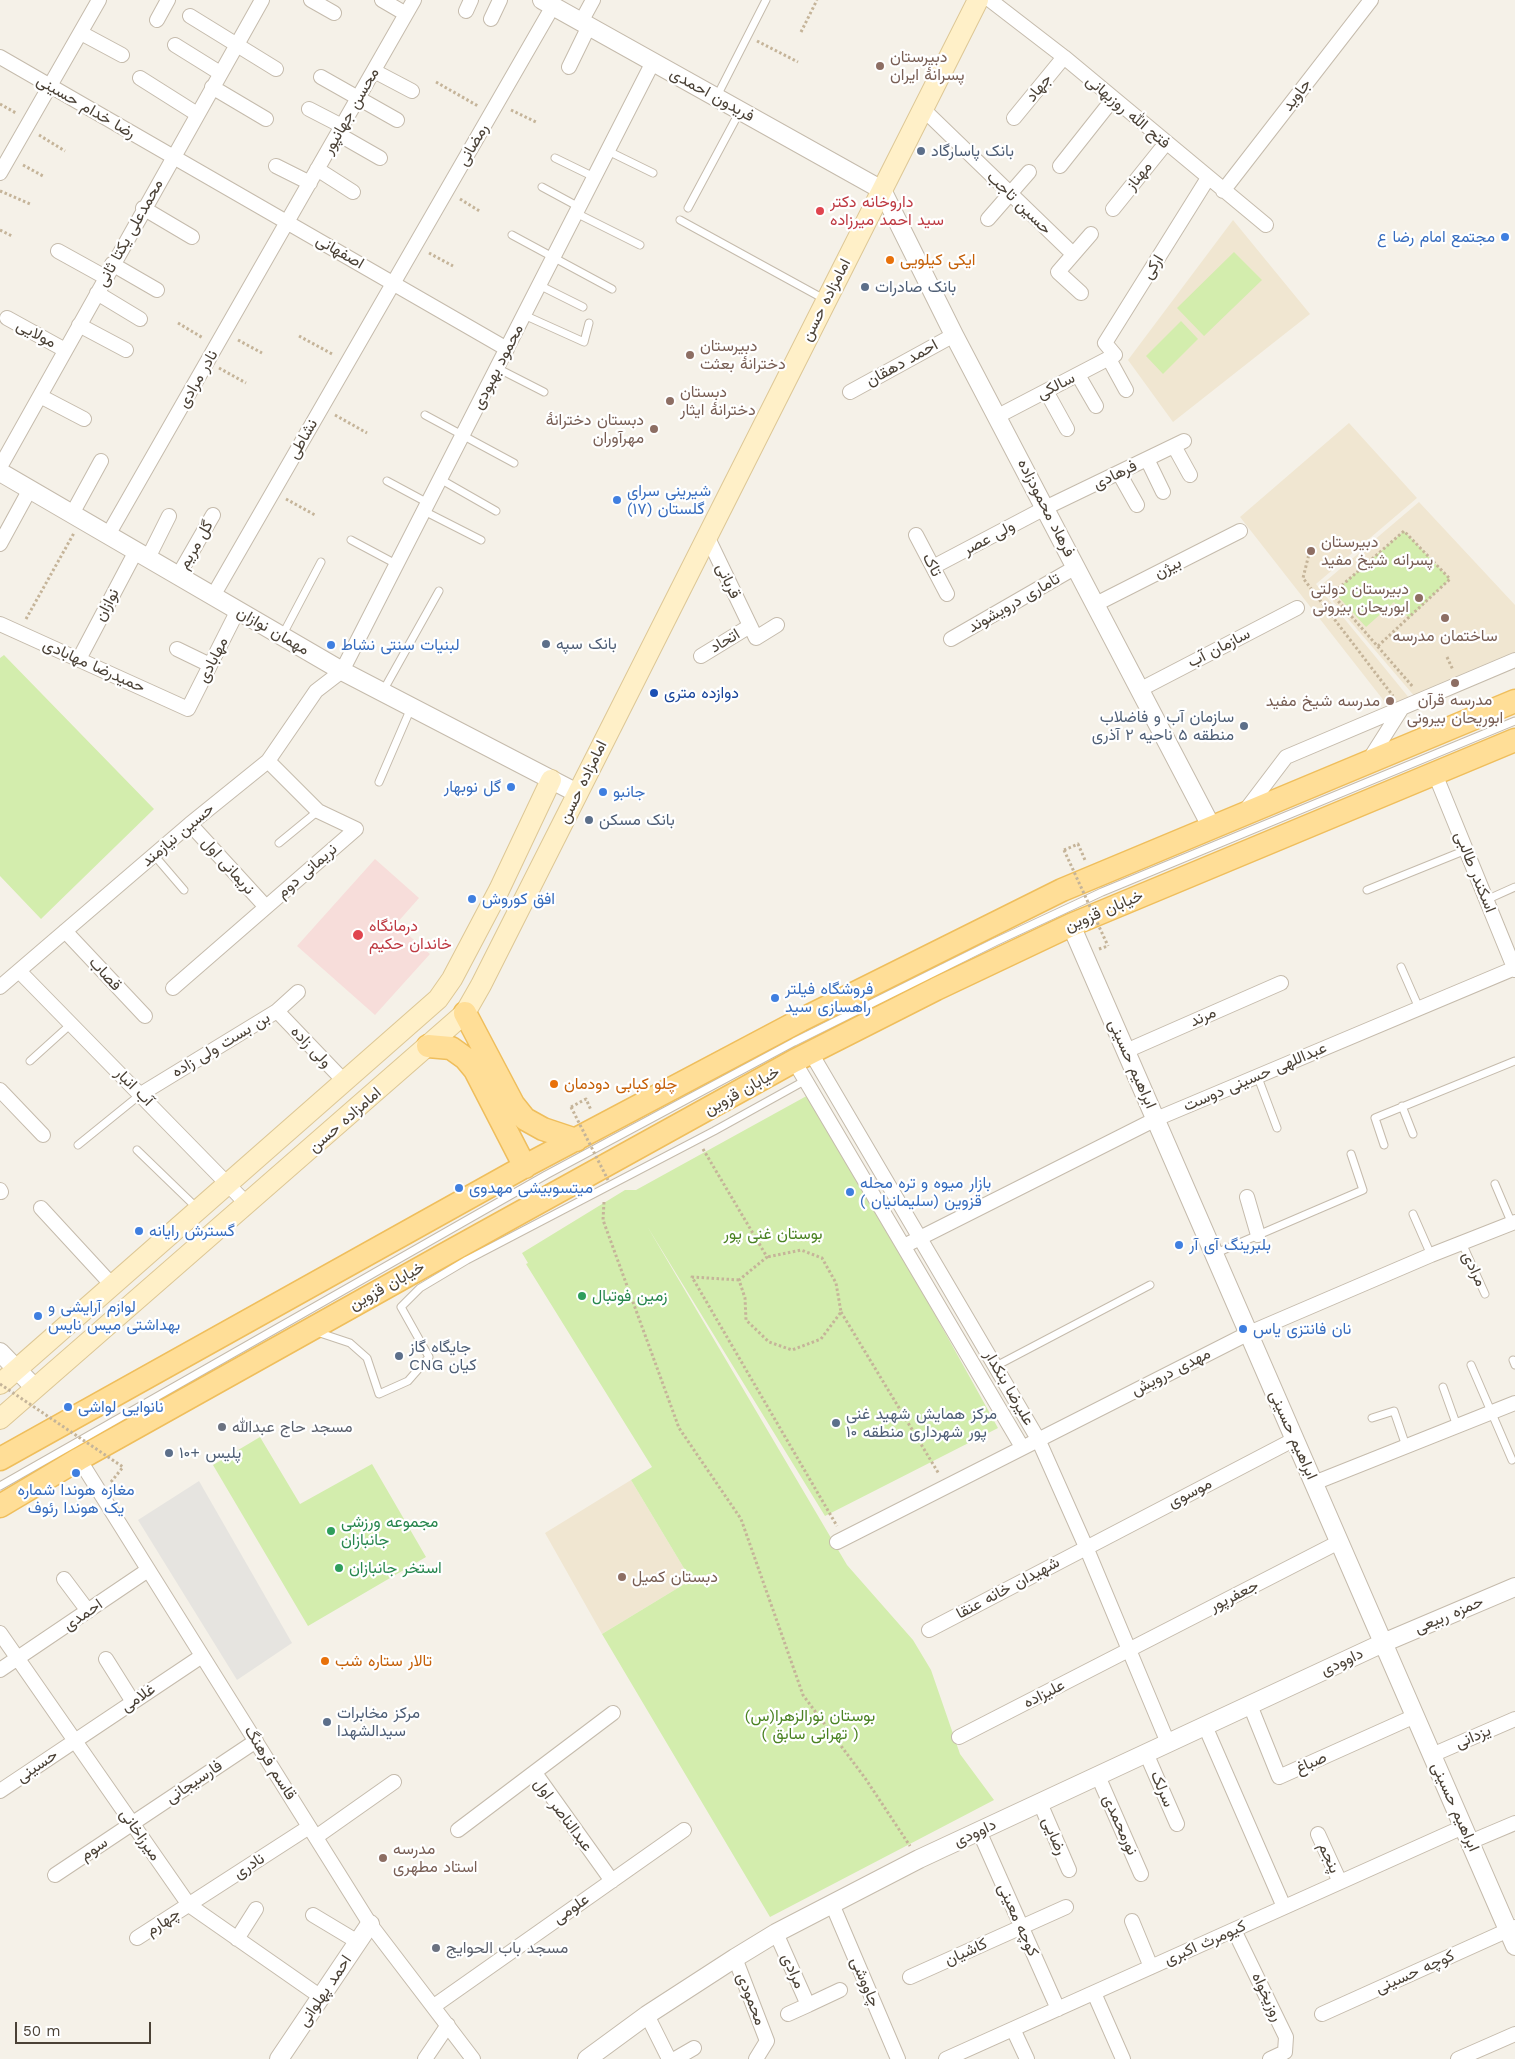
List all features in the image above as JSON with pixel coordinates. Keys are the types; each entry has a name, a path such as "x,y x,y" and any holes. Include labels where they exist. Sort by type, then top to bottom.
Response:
{"main road":[{"name":"امامزاده حسن","path":"0,1419 465,1012 978,0"},
{"path":"0,1458 524,1167 801,1020 1062,890 1244,812 1515,701"},
{"name":"خیابان قزوین","path":"0,1506 79,1459 310,1330 804,1065 936,989 1071,925 1515,740"},
{"name":"امامزاده حسن","path":"0,1384 438,999 452,979 498,890 551,780"},
{"path":"465,1012 514,1104 525,1119 543,1129 576,1140"},
{"path":"428,1046 451,1048 465,1058 475,1070 524,1167"}],"street":[{"path":"0,173 99,0"},
{"path":"157,20 168,0"},
{"name":"محمدعلی یکتا ثانی","path":"0,467 172,156 262,0"},
{"path":"311,0 334,13"},
{"path":"382,0 406,14"},
{"name":"محسن جهانپور","path":"287,222 414,0"},
{"path":"491,19 500,0"},
{"path":"568,67 593,0"},
{"name":"فتح الله روزبهانی","path":"990,0 1064,57 1266,225"},
{"name":"جاوید","path":"1223,191 1371,0"},
{"name":"فریدون احمدی","path":"548,3 882,190"},
{"name":"رمضانی","path":"393,283 494,108 548,3"},
{"path":"190,16 276,69"},
{"path":"80,32 122,55"},
{"path":"175,45 220,72"},
{"name":"رضا خدام حسینی","path":"0,57 172,156"},
{"name":"جهاد","path":"1014,118 1064,57"},
{"name":"محمود بهبودی","path":"342,671 653,62"},
{"path":"374,71 412,91"},
{"path":"321,77 357,100 398,120"},
{"path":"140,78 196,114"},
{"path":"212,87 266,119"},
{"path":"1060,166 1113,99"},
{"path":"309,109 380,158"},
{"name":"حسین تاجب","path":"923,109 1073,254"},
{"name":"مهناز","path":"1113,209 1166,143"},
{"name":"اصفهانی","path":"172,156 507,348"},
{"path":"276,166 310,184"},
{"path":"317,169 353,192"},
{"path":"988,219 1029,172"},
{"name":"ارکی","path":"1112,357 1105,343 1208,178"},
{"name":"فرهاد محمودزاده","path":"882,190 954,334 1211,826"},
{"path":"143,208 192,237"},
{"name":"نادر مرادی","path":"108,535 287,222"},
{"path":"1081,293 1058,272 1091,234"},
{"path":"58,251 105,277"},
{"path":"112,264 158,290"},
{"name":"نشاطی","path":"213,596 393,283"},
{"path":"97,293 140,319"},
{"name":"مولایی","path":"7,318 65,350"},
{"path":"79,325 126,350"},
{"name":"احمد دهقان","path":"850,392 954,334"},
{"path":"1112,357 1126,390"},
{"name":"سالکی","path":"998,416 1112,357"},
{"path":"1078,375 1096,406"},
{"path":"1046,391 1067,429"},
{"path":"40,396 84,419"},
{"name":"فرهادی","path":"1045,508 1179,444 1190,475"},
{"path":"1147,459 1164,492"},
{"path":"77,516 100,461"},
{"name":"مهمان نوازان","path":"0,472 342,671 577,794"},
{"path":"1119,473 1137,505"},
{"path":"0,544 30,489"},
{"name":"ولی عصر","path":"933,567 1045,508"},
{"name":"گل مریم","path":"178,576 213,515"},
{"name":"نوازان","path":"78,659 142,554 169,516"},
{"name":"بیژن","path":"1096,604 1240,531"},
{"name":"تاک","path":"916,535 947,594"},
{"name":"قربانی","path":"707,536 750,626"},
{"name":"تاماری درویشوند","path":"951,639 1076,567"},
{"name":"سازمان آب","path":"1140,689 1297,608"},
{"name":"مهابادی","path":"188,709 238,610"},
{"name":"حمیدرضا مهابادی","path":"0,624 188,709"},
{"path":"750,626 756,638 777,625"},
{"name":"اتحاد","path":"701,656 750,626"},
{"path":"177,649 210,665"},
{"path":"1244,812 1286,757 1515,660"},
{"name":"حسین نیازمند","path":"0,987 154,854 268,761 316,690 342,671"},
{"path":"1368,762 1402,708"},
{"name":"نریمانی دوم","path":"173,988 356,829 318,811 268,761"},
{"name":"اسکندر طالبی","path":"1435,774 1515,969"},
{"name":"نریمانی اول","path":"190,824 266,907"},
{"name":"ابراهیم حسینی","path":"1071,925 1467,1835 1512,1928 1515,1946"},
{"name":"قصاب","path":"65,931 146,1016"},
{"name":"عبداللهی حسینی دوست","path":"904,1246 920,1236 1156,1119 1257,1075 1515,969"},
{"name":"آب انبار","path":"19,971 247,1204"},
{"name":"مرند","path":"1126,1051 1281,983"},
{"name":"بن بست ولی زاده","path":"141,1094 277,1011 298,992"},
{"name":"ولی زاده","path":"277,1011 345,1082"},
{"name":"علیرضا بنکدار","path":"804,1065 920,1236 1038,1439 1086,1547 1168,1743"},
{"name":"علیرضا بنکدار","path":"804,1065 904,1246 1022,1447"},
{"path":"0,1090 43,1135"},
{"path":"1247,1198 1258,1235"},
{"path":"40,1208 112,1285"},
{"name":"مهدی درویش","path":"841,1540 1249,1333 1431,1255 1513,1223"},
{"path":"0,1352 35,1388"},
{"path":"1314,1483 1515,1403"},
{"name":"موسوی","path":"1086,1547 1294,1439"},
{"name":"قاسم فرهنگ","path":"79,1459 370,1924 474,2059"},
{"name":"جعفرپور","path":"1129,1650 1339,1542"},
{"name":"شهیدان خانه‌ عنقا","path":"929,1630 1086,1547"},
{"name":"احمدی","path":"0,1670 148,1570"},
{"path":"64,1579 88,1611"},
{"name":"حمزه ربیعی","path":"1383,1643 1515,1586"},
{"name":"میرزاخانی","path":"0,1633 188,1905 321,1997"},
{"name":"داوودی","path":"587,2059 647,2015 776,1933 919,1859 1383,1643"},
{"name":"علیزاده","path":"959,1737 1129,1650"},
{"name":"غلامی","path":"74,1741 202,1656"},
{"path":"106,1659 133,1702"},
{"name":"صباغ","path":"1250,1705 1279,1777 1415,1716"},
{"path":"535,1773 614,1713"},
{"name":"یزدانی","path":"1432,1755 1515,1719"},
{"path":"1204,1726 1284,1907"},
{"name":"حسینی","path":"0,1791 74,1741"},
{"name":"فارسیجانی","path":"132,1824 256,1741"},
{"name":"سرلک","path":"1146,1753 1177,1824"},
{"name":"عبدالناصر اول","path":"458,1830 535,1773 612,1881"},
{"name":"نورمحمدی","path":"1098,1776 1141,1874"},
{"name":"نادری","path":"188,1905 394,1782"},
{"name":"رضایی","path":"1040,1803 1069,1870"},
{"name":"کیومرث اکبری","path":"946,2059 1340,1882 1467,1835 1515,1823"},
{"name":"سوم","path":"55,1875 132,1824"},
{"name":"علومی","path":"434,2006 684,1830"},
{"name":"کوچه معینی","path":"979,1832 1058,2009"},
{"name":"پنجم","path":"1318,1834 1340,1882"},
{"name":"چاووشی","path":"832,1904 898,2059"},
{"name":"چهارم","path":"137,1938 188,1905"},
{"name":"کاشیان","path":"910,1977 1066,1907"},
{"path":"237,1939 256,1909"},
{"path":"313,1915 358,1942"},
{"path":"1132,1921 1151,1967"},
{"name":"احمد پهلوانی","path":"279,2059 370,1924"},
{"name":"کوچه حسینی","path":"1322,2014 1512,1928"},
{"name":"روزیخواه","path":"1234,1930 1286,2037 1285,2052 1270,2059"},
{"name":"مرادی","path":"776,1933 808,2005 840,1990"},
{"name":"محمودی","path":"735,1958 767,2041 756,2059"},
{"path":"1094,1993 1123,2059"},
{"path":"788,2014 808,2005"},
{"path":"647,2015 670,2059"},
{"path":"425,2059 448,2025"},
{"path":"1013,2029 1027,2059"},
{"path":"1458,2059 1515,2034"},
{"path":"675,2059 694,2048"}],"lane":[{"path":"716,98 766,0"},
{"path":"688,208 740,111"},
{"path":"608,151 653,173"},
{"path":"555,158 594,177"},
{"path":"542,187 640,245"},
{"path":"680,220 826,300"},
{"path":"512,235 612,289"},
{"path":"539,285 584,307"},
{"path":"524,315 584,342 589,323"},
{"path":"497,368 544,392"},
{"path":"425,415 514,463"},
{"path":"440,479 496,510"},
{"path":"387,481 481,540"},
{"path":"350,540 396,564"},
{"path":"282,636 321,562"},
{"path":"382,692 438,591"},
{"path":"379,782 411,708"},
{"path":"0,1486 546,1174 794,1042 995,942 1102,892 1515,721"},
{"path":"279,843 318,811"},
{"path":"1367,890 1466,850"},
{"path":"154,854 184,890"},
{"path":"1486,900 1515,887"},
{"path":"1401,968 1419,1008"},
{"path":"30,1061 71,1024"},
{"path":"1384,1145 1375,1118 1515,1061"},
{"path":"310,1330 350,1343 367,1358 379,1394 408,1381 429,1357 401,1307 420,1288 467,1260 698,1140 804,1065"},
{"path":"1257,1075 1277,1128"},
{"path":"78,1145 141,1094"},
{"path":"1402,1106 1413,1134"},
{"path":"137,1150 198,1209"},
{"path":"1214,1254 1363,1190 1351,1154"},
{"path":"1495,1184 1513,1223"},
{"path":"1413,1214 1431,1255"},
{"name":"مرادی","path":"1462,1243 1486,1294"},
{"path":"996,1366 1150,1286"},
{"path":"1471,1365 1512,1460"},
{"path":"1443,1387 1457,1426"},
{"path":"1372,1418 1394,1411 1406,1446"}],"path":[{"path":"801,32 816,0"},
{"path":"748,36 798,62"},
{"path":"436,82 494,108 538,123"},
{"path":"26,127 65,151"},
{"path":"9,158 43,176"},
{"path":"0,191 30,204"},
{"path":"446,191 481,212"},
{"path":"0,230 12,236"},
{"path":"415,245 454,266"},
{"path":"178,323 216,346"},
{"path":"224,332 262,353"},
{"path":"299,336 348,362"},
{"path":"207,362 246,383"},
{"path":"322,407 367,433"},
{"path":"273,492 315,515"},
{"path":"19,632 77,516"},
{"path":"1378,646 1450,580 1404,531 1332,594 1423,699"},
{"path":"1311,546 1303,578 1402,708"},
{"path":"1078,844 1064,850 1108,946"},
{"path":"586,1099 570,1107 608,1180"},
{"path":"698,1140 767,1257"},
{"path":"605,1188 603,1220 679,1428 741,1519 804,1694 865,1778 919,1859"},
{"path":"841,1540 692,1277 739,1280 767,1257 801,1250 822,1258 836,1283 841,1312 947,1486"},
{"path":"739,1280 745,1298 746,1320 769,1342 792,1350 821,1339 841,1312"},
{"path":"0,1384 123,1468 114,1477"}],"shaded area":[{"path":"1233,220 1310,314 1173,422 1128,360"},
{"name":"دبیرستان پسرانه شیخ مفید","path":"1349,423 1417,498 1316,584 1410,699 1388,706 1240,517"},
{"name":"دبیرستان دولتی ابوریحان بیرونی","path":"1419,502 1515,605 1515,653 1416,698 1320,586"},
{"name":"درمانگاه خاندان حکیم","path":"375,859 419,898 396,924 430,954 375,1015 297,946"},
{"path":"631,1480 691,1580 602,1634 545,1533"},
{"path":"199,1481 292,1643 237,1680 138,1520"}],"green space":[{"path":"1234,252 1262,280 1204,336 1177,308"},
{"path":"1181,321 1198,339 1163,374 1146,356"},
{"path":"1404,531 1450,579 1409,618 1394,602 1366,627 1334,592"},
{"path":"4,655 154,809 41,919 0,876 0,658"},
{"name":"بوستان نورالزهرا(س) ( تهرانی سابق )","path":"812,1093 998,1428 825,1516 647,1226 847,1565 913,1640 931,1670 960,1754 994,1800 770,1917 602,1634 691,1580 631,1480 652,1467 526,1264 528,1263 522,1253 625,1190 636,1190"},
{"name":"مجموعه ورزشی جانبازان","path":"260,1437 300,1504 372,1464 426,1557 308,1626 213,1465"}],"place":[{"name":"دبیرستان پسرانهٔ ایران","path":"880,66"},
{"name":"بانک پاسارگاد","path":"921,151"},
{"name":"داروخانه دکتر سید احمد میرزاده","path":"820,211"},
{"name":"مجتمع امام رضا ع","path":"1505,237"},
{"name":"ایکی کیلویی","path":"890,260"},
{"name":"بانک صادرات","path":"865,287"},
{"name":"دبیرستان دخترانهٔ بعثت","path":"690,355"},
{"name":"دبستان دخترانهٔ ایثار","path":"670,401"},
{"name":"دبستان دخترانهٔ مهرآوران","path":"654,429"},
{"name":"شیرینی سرای گلستان (۱۷)","path":"617,500"},
{"name":"دبیرستان پسرانه شیخ مفید","path":"1311,551"},
{"name":"دبیرستان دولتی ابوریحان بیرونی","path":"1419,598"},
{"name":"ساختمان مدرسه","path":"1445,618"},
{"name":"بانک سپه","path":"546,644"},
{"name":"لبنیات سنتی نشاط","path":"331,645"},
{"name":"مدرسه قرآن ابوریحان بیرونی","path":"1455,683"},
{"name":"دوازده متری","path":"654,693"},
{"name":"مدرسه شیخ مفید","path":"1390,701"},
{"name":"سازمان آب و فاضلاب منطقه ۵ ناحیه ۲ آذری","path":"1244,726"},
{"name":"گل نوبهار","path":"511,787"},
{"name":"جانبو","path":"603,792"},
{"name":"بانک مسکن","path":"589,820"},
{"name":"افق کوروش","path":"472,899"},
{"name":"درمانگاه خاندان حکیم","path":"358,935"},
{"name":"فروشگاه فیلتر راهسازی سید","path":"775,998"},
{"name":"چلو کبابی دودمان","path":"554,1084"},
{"name":"میتسوبیشی مهدوی","path":"459,1188"},
{"name":"بازار میوه و تره محله قزوین (سلیمانیان )","path":"850,1192"},
{"name":"گسترش رایانه","path":"139,1231"},
{"name":"بلبرینگ آی آر","path":"1179,1245"},
{"name":"زمین فوتبال","path":"582,1296"},
{"name":"لوازم آرایشی و بهداشتی میس نایس","path":"38,1316"},
{"name":"نان فانتزی یاس","path":"1243,1329"},
{"name":"جایگاه گاز CNG کیان","path":"399,1356"},
{"name":"نانوایی لواشی","path":"68,1407"},
{"name":"مرکز همایش شهید غنی پور شهرداری منطقه ۱۰","path":"836,1423"},
{"name":"مسجد حاج عبدالله","path":"222,1427"},
{"name":"پلیس +۱۰","path":"169,1453"},
{"name":"مغازه هوندا شماره یک هوندا رئوف","path":"76,1473"},
{"name":"مجموعه ورزشی جانبازان","path":"331,1531"},
{"name":"استخر جانبازان","path":"339,1568"},
{"name":"دبستان کمیل","path":"622,1577"},
{"name":"تالار ستاره شب","path":"325,1661"},
{"name":"مرکز مخابرات سیدالشهدا","path":"327,1722"},
{"name":"مدرسه استاد مطهری","path":"383,1858"},
{"name":"مسجد باب الحوایج","path":"436,1948"}],"park label":[{"name":"بوستان غنی پور","path":"773,1234"}]}
